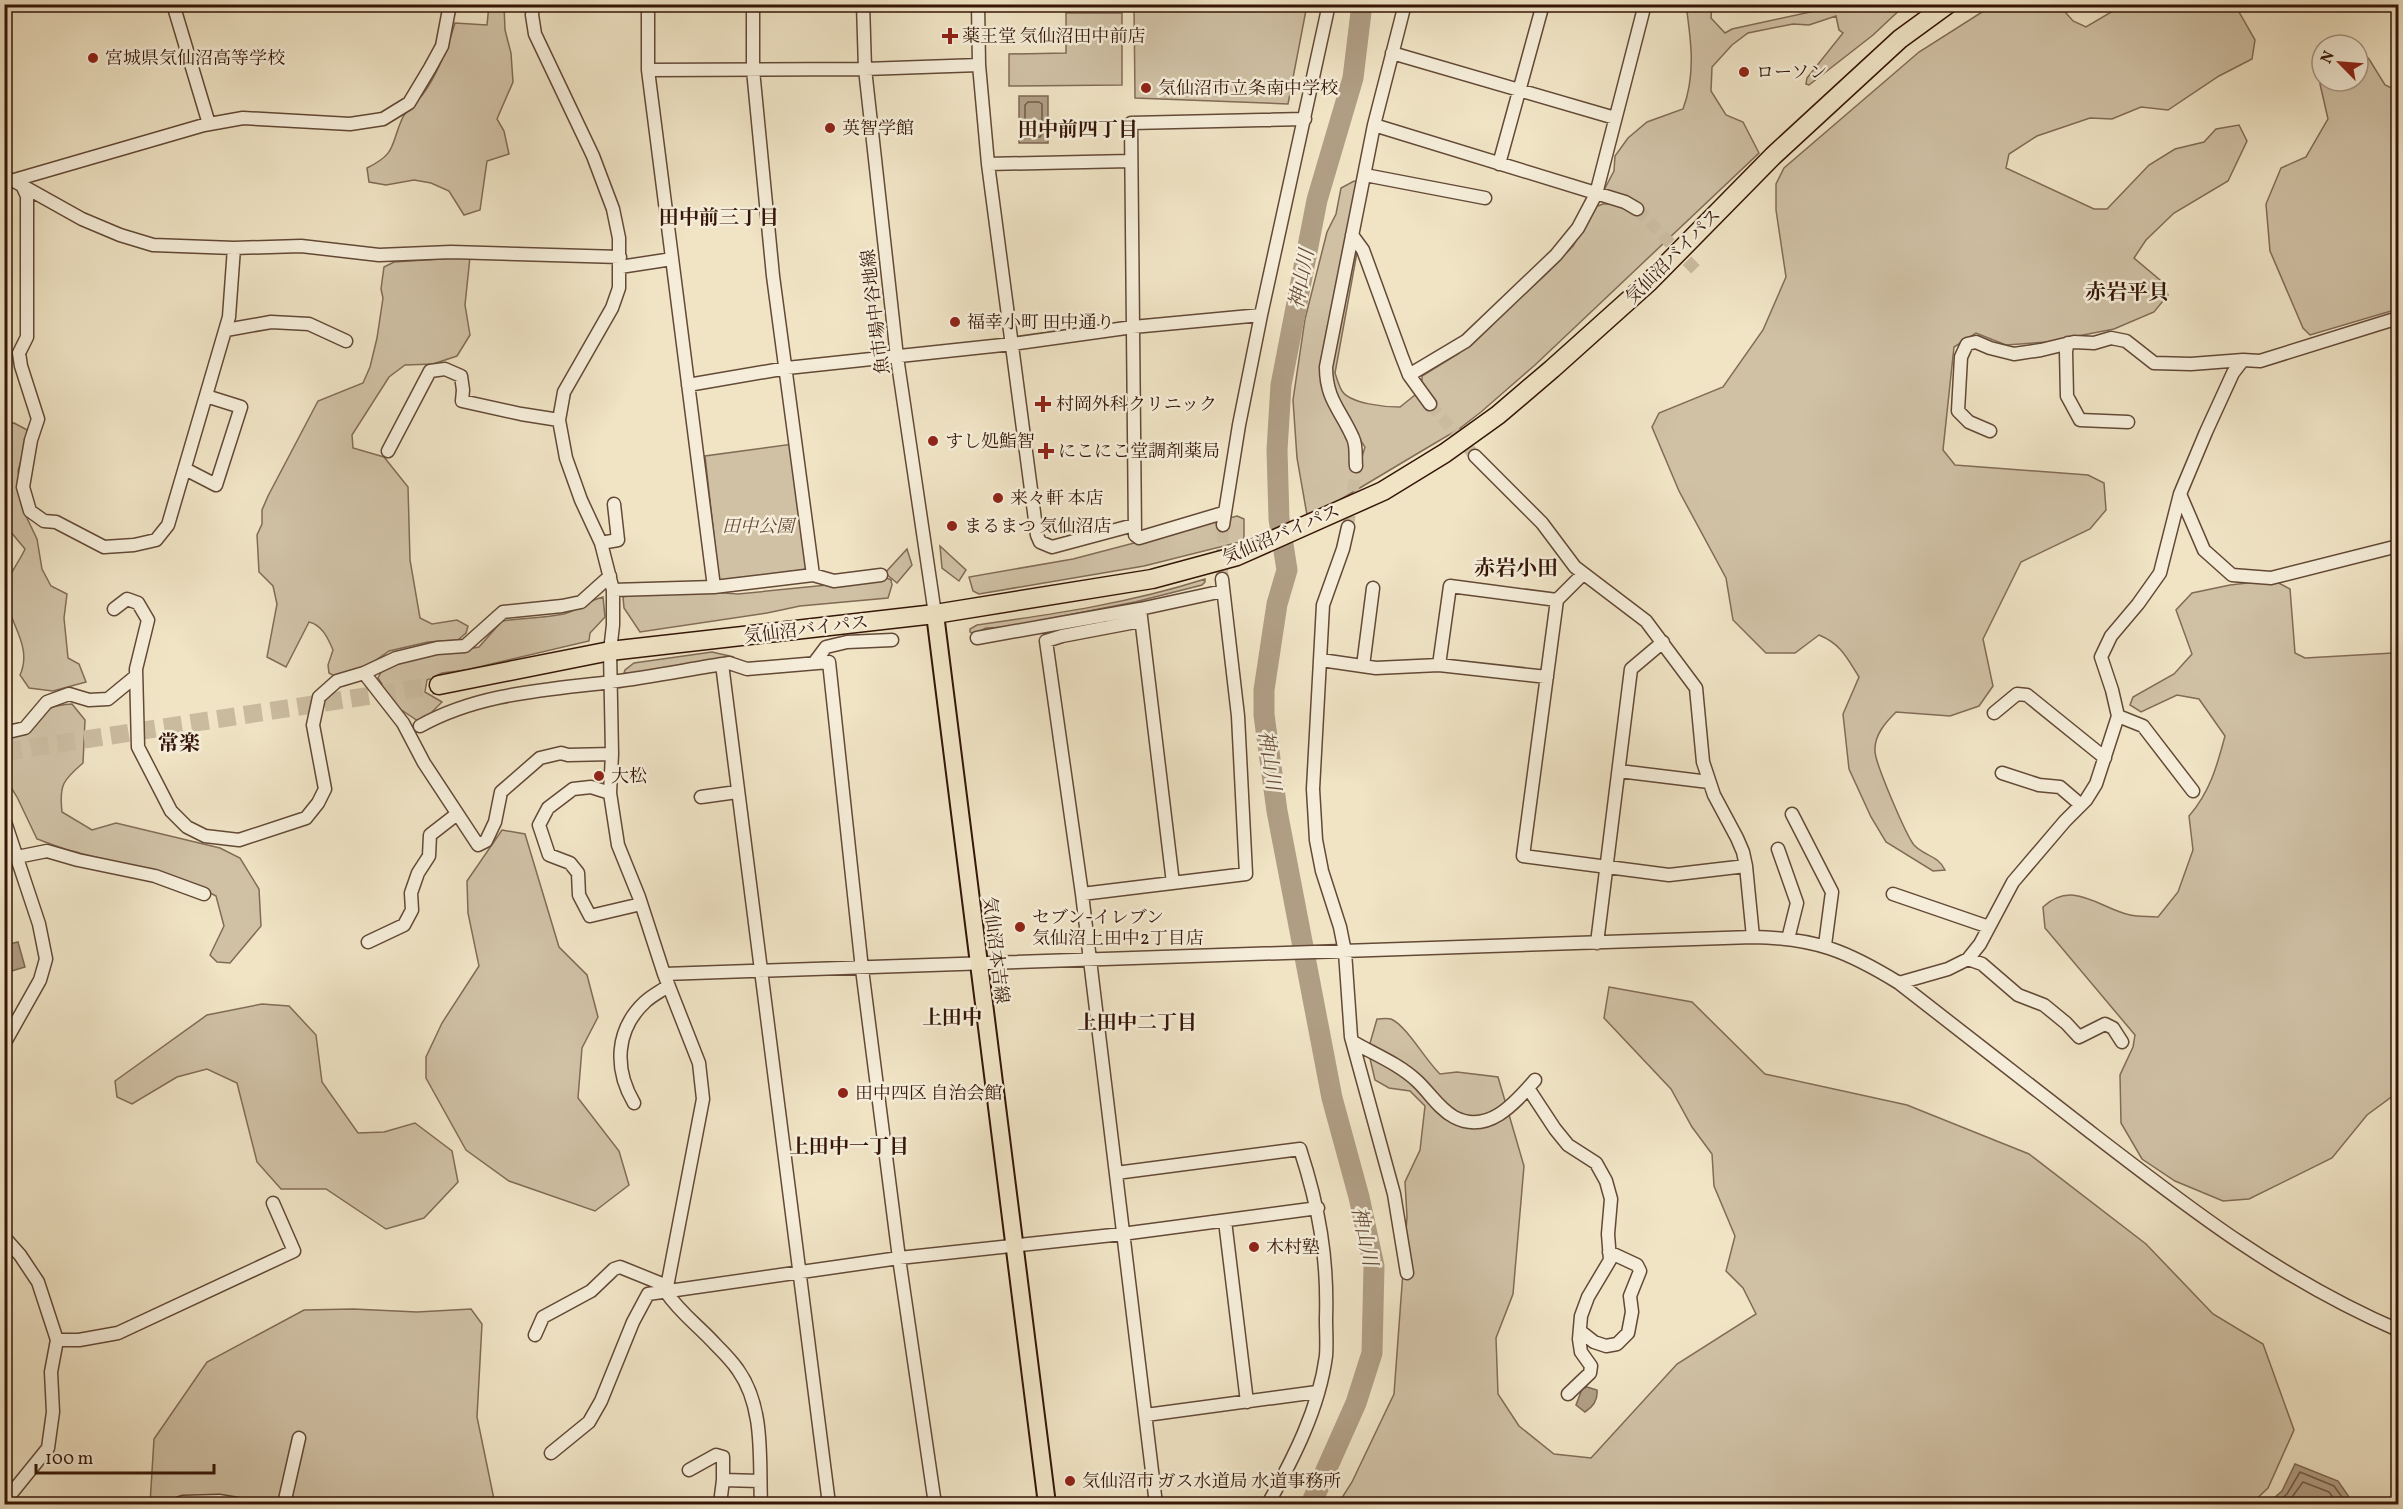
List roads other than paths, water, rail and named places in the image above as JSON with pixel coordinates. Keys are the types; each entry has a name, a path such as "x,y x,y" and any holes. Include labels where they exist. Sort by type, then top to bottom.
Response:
{"highway":[{"name":"気仙沼バイパス","path":"439,685 610,651 935,614 1152,579 1237,556 1383,491 1445,453 1498,415 1649,282 1773,156 1900,39 1948,4"}],"main road":[{"name":"気仙沼本吉線","path":"935,614 1012,1244 1047,1504"}],"street":[{"path":"173,4 209,124"},
{"path":"13,183 209,124 243,118 350,124 383,119 409,103 430,68 441,46 450,4"},
{"path":"533,4 535,34 593,156 613,209 620,262 619,288 612,308 564,392 559,420 566,458 581,500 601,543 613,590 610,651 612,754 610,793 618,845 641,904 666,980 699,1063 703,1100 667,1289"},
{"path":"648,4 648,70 714,587"},
{"path":"753,4 753,70 773,276 813,575"},
{"name":"魚市場中谷地線","path":"863,4 865,69 897,357 935,614"},
{"path":"978,4 979,65 988,164 1037,535 1040,542 1052,547 1134,525"},
{"path":"1305,118 1131,123 1134,525 1135,535 1139,538 1223,519 1261,315 1305,118 1329,4"},
{"path":"1356,466 1353,437 1329,396 1326,374 1328,347 1374,125 1405,4"},
{"path":"1499,164 1544,4"},
{"path":"1565,4 1573,4"},
{"path":"1410,375 1466,341 1556,255 1578,228 1596,194 1645,4"},
{"path":"1392,53 1519,92 1615,118"},
{"path":"648,70 865,69 979,65"},
{"path":"1374,125 1625,202 1637,209"},
{"path":"988,164 1130,161"},
{"path":"1365,175 1485,198"},
{"path":"13,183 120,236 153,245 234,248 301,246 379,255 452,252 620,262 672,259"},
{"path":"13,183 27,196 27,337 19,353 38,419 31,440 23,487 30,511 44,521 56,522 104,547 134,545 156,540 168,525 230,317 234,248"},
{"path":"1352,235 1363,250 1410,375 1430,404"},
{"path":"688,385 787,368 1012,344 1132,327 1261,315"},
{"path":"1990,431 1969,422 1958,411 1961,357 1967,344 1976,342 2014,354 2068,343 2094,343 2111,338 2126,341 2154,363 2260,361 2398,318"},
{"path":"226,330 271,322 309,324 346,341"},
{"path":"2068,343 2066,351 2067,396 2080,420 2128,422"},
{"path":"1899,983 1948,969 1968,959 1980,944 2013,882 2065,820 2081,805 2096,784 2118,716 2112,690 2100,657 2111,636 2160,573 2180,494 2206,432 2234,373 2243,360"},
{"path":"388,451 430,371 445,369 461,376 462,401 559,420"},
{"path":"185,469 216,485 241,407 206,396"},
{"path":"1475,456 1542,523 1575,567 1637,612 1664,642 1696,688 1702,753 1709,782 1737,838 1746,866 1753,937"},
{"path":"2180,494 2204,550 2232,575 2271,578 2398,546"},
{"path":"601,543 618,540 614,504"},
{"path":"1348,527 1343,549 1323,605 1313,789 1316,840 1343,952 1353,1042 1394,1194 1407,1273"},
{"path":"1583,574 1557,600 1523,856 1669,875 1746,866"},
{"path":"613,590 714,587 813,575 834,581 880,575"},
{"path":"114,609 127,599 138,603 148,620 136,676 138,747 171,811 187,827 205,836 239,840 306,818 318,803 324,789 313,725 319,697 337,681 364,673 396,658 437,648 465,646 503,612 581,602 610,576"},
{"path":"1082,894 1246,874 1238,716 1223,585 1141,615 1046,641 1082,894 1155,1504"},
{"path":"1439,665 1450,586 1557,600"},
{"path":"1363,666 1373,588"},
{"path":"976,638 1141,615"},
{"path":"1141,615 1173,883"},
{"path":"814,663 826,647 847,642 892,640"},
{"path":"1597,943 1631,669 1664,642"},
{"path":"1321,660 1376,668 1439,665 1547,677"},
{"path":"420,726 435,717 473,704 554,687 611,682 729,663 747,669 829,662 862,969 899,1258 935,1504"},
{"path":"722,664 828,1504"},
{"path":"364,673 402,723 424,763 478,845 486,841 495,822 501,792 540,758 561,753 568,755 612,754"},
{"path":"4,733 25,728 47,702 69,694 89,700 108,699 136,676"},
{"path":"1994,713 2016,694 2027,695 2105,758"},
{"path":"2118,716 2143,726 2193,791"},
{"path":"1619,771 1709,782"},
{"path":"2002,773 2039,785 2060,787 2081,805"},
{"path":"610,793 591,787 573,789 548,808 539,825 549,855 570,863 578,873 579,895 590,916 641,904"},
{"path":"701,797 737,792"},
{"path":"368,942 404,925 412,910 411,893 418,873 429,856 430,835 457,814"},
{"path":"1792,814 1832,892 1825,945"},
{"path":"4,819 39,924 46,959 40,980 4,1044"},
{"path":"1778,849 1797,903 1788,939"},
{"path":"17,857 47,851 155,876 204,894"},
{"path":"1893,894 1989,927"},
{"path":"634,1102 626,1090 620,1063 622,1037 633,1016 666,980 760,971 978,963 1090,962 1753,937 1788,939 1825,945 1864,962 1899,983 2180,1202 2240,1245 2285,1273 2357,1312 2398,1330"},
{"path":"1968,959 1982,964 2018,995 2044,1005 2079,1037 2105,1024 2113,1028 2122,1042"},
{"path":"1353,1042 1415,1079 1440,1106 1454,1117 1461,1119 1488,1121 1501,1115 1532,1084 1555,1129 1568,1144 1596,1163 1606,1181 1611,1199 1608,1234 1610,1260 1588,1297 1581,1316 1581,1352 1591,1366 1590,1373 1568,1394"},
{"path":"1116,1173 1300,1149 1318,1208 1324,1242 1327,1289 1326,1356 1301,1442 1268,1504"},
{"path":"57,1340 79,1340 118,1333 294,1251 273,1203"},
{"path":"550,1453 589,1422 633,1322 648,1294 667,1289 899,1258 1012,1244 1122,1234 1318,1208"},
{"path":"1225,1221 1247,1402"},
{"path":"4,1237 20,1255 38,1282 57,1340 51,1372 53,1412 48,1448 8,1498"},
{"path":"1580,1331 1594,1342 1606,1347 1617,1344 1628,1333 1632,1312 1630,1296 1640,1271 1637,1265 1610,1252"},
{"path":"535,1335 543,1317 591,1291 614,1269 620,1268 667,1289 678,1310 715,1343 739,1371 752,1399 759,1433 761,1504"},
{"path":"1146,1415 1317,1392"},
{"path":"284,1504 299,1438"},
{"path":"689,1470 716,1455 723,1457 720,1504"},
{"path":"723,1480 760,1481"},
{"path":"178,1504 219,1501 237,1504"}],"water":[{"path":"1019,96 1048,96 1048,143 1019,143"},
{"path":"18,942 25,967 5,973 5,945"},
{"path":"1587,1387 1597,1390 1597,1397 1585,1412 1576,1405 1582,1389"},
{"path":"2295,1464 2338,1481 2354,1504 2267,1504 2282,1491"}],"waterway":[{"name":"神山川","path":"1311,1504 1356,1403 1372,1353 1374,1266 1359,1197 1332,1098 1277,811 1264,715 1264,690 1277,604 1287,570 1279,519 1277,450 1281,385 1317,200 1353,78 1362,4"}],"tunnel":[{"path":"1637,209 1698,272"},
{"path":"1430,404 1475,456"},
{"path":"1348,527 1356,466"},
{"path":"1222,579 1223,525"},
{"path":"4,752 439,685"}],"place":[{"name":"薬王堂 気仙沼田中前店","path":"950,36"},
{"name":"宮城県気仙沼高等学校","path":"93,58"},
{"name":"ローソン","path":"1744,72"},
{"name":"気仙沼市立条南中学校","path":"1146,88"},
{"name":"英智学館","path":"830,128"},
{"name":"福幸小町 田中通り","path":"955,322"},
{"name":"村岡外科クリニック","path":"1043,404"},
{"name":"すし処鮨智","path":"933,441"},
{"name":"にこにこ堂調剤薬局","path":"1046,451"},
{"name":"来々軒 本店","path":"998,498"},
{"name":"まるまつ 気仙沼店","path":"952,526"},
{"name":"大松","path":"599,776"},
{"name":"セブン-イレブン 気仙沼上田中2丁目店","path":"1020,927"},
{"name":"田中四区 自治会館","path":"843,1093"},
{"name":"木村塾","path":"1254,1247"},
{"name":"気仙沼市 ガス水道局 水道事務所","path":"1070,1481"}],"district":[{"name":"田中前四丁目","path":"1078,129"},
{"name":"田中前三丁目","path":"719,217"},
{"name":"赤岩平貝","path":"2127,292"},
{"name":"赤岩小田","path":"1516,568"},
{"name":"常楽","path":"179,743"},
{"name":"上田中","path":"952,1017"},
{"name":"上田中二丁目","path":"1137,1022"},
{"name":"上田中一丁目","path":"849,1146"}],"park label":[{"name":"田中公園","path":"758,526"}]}
